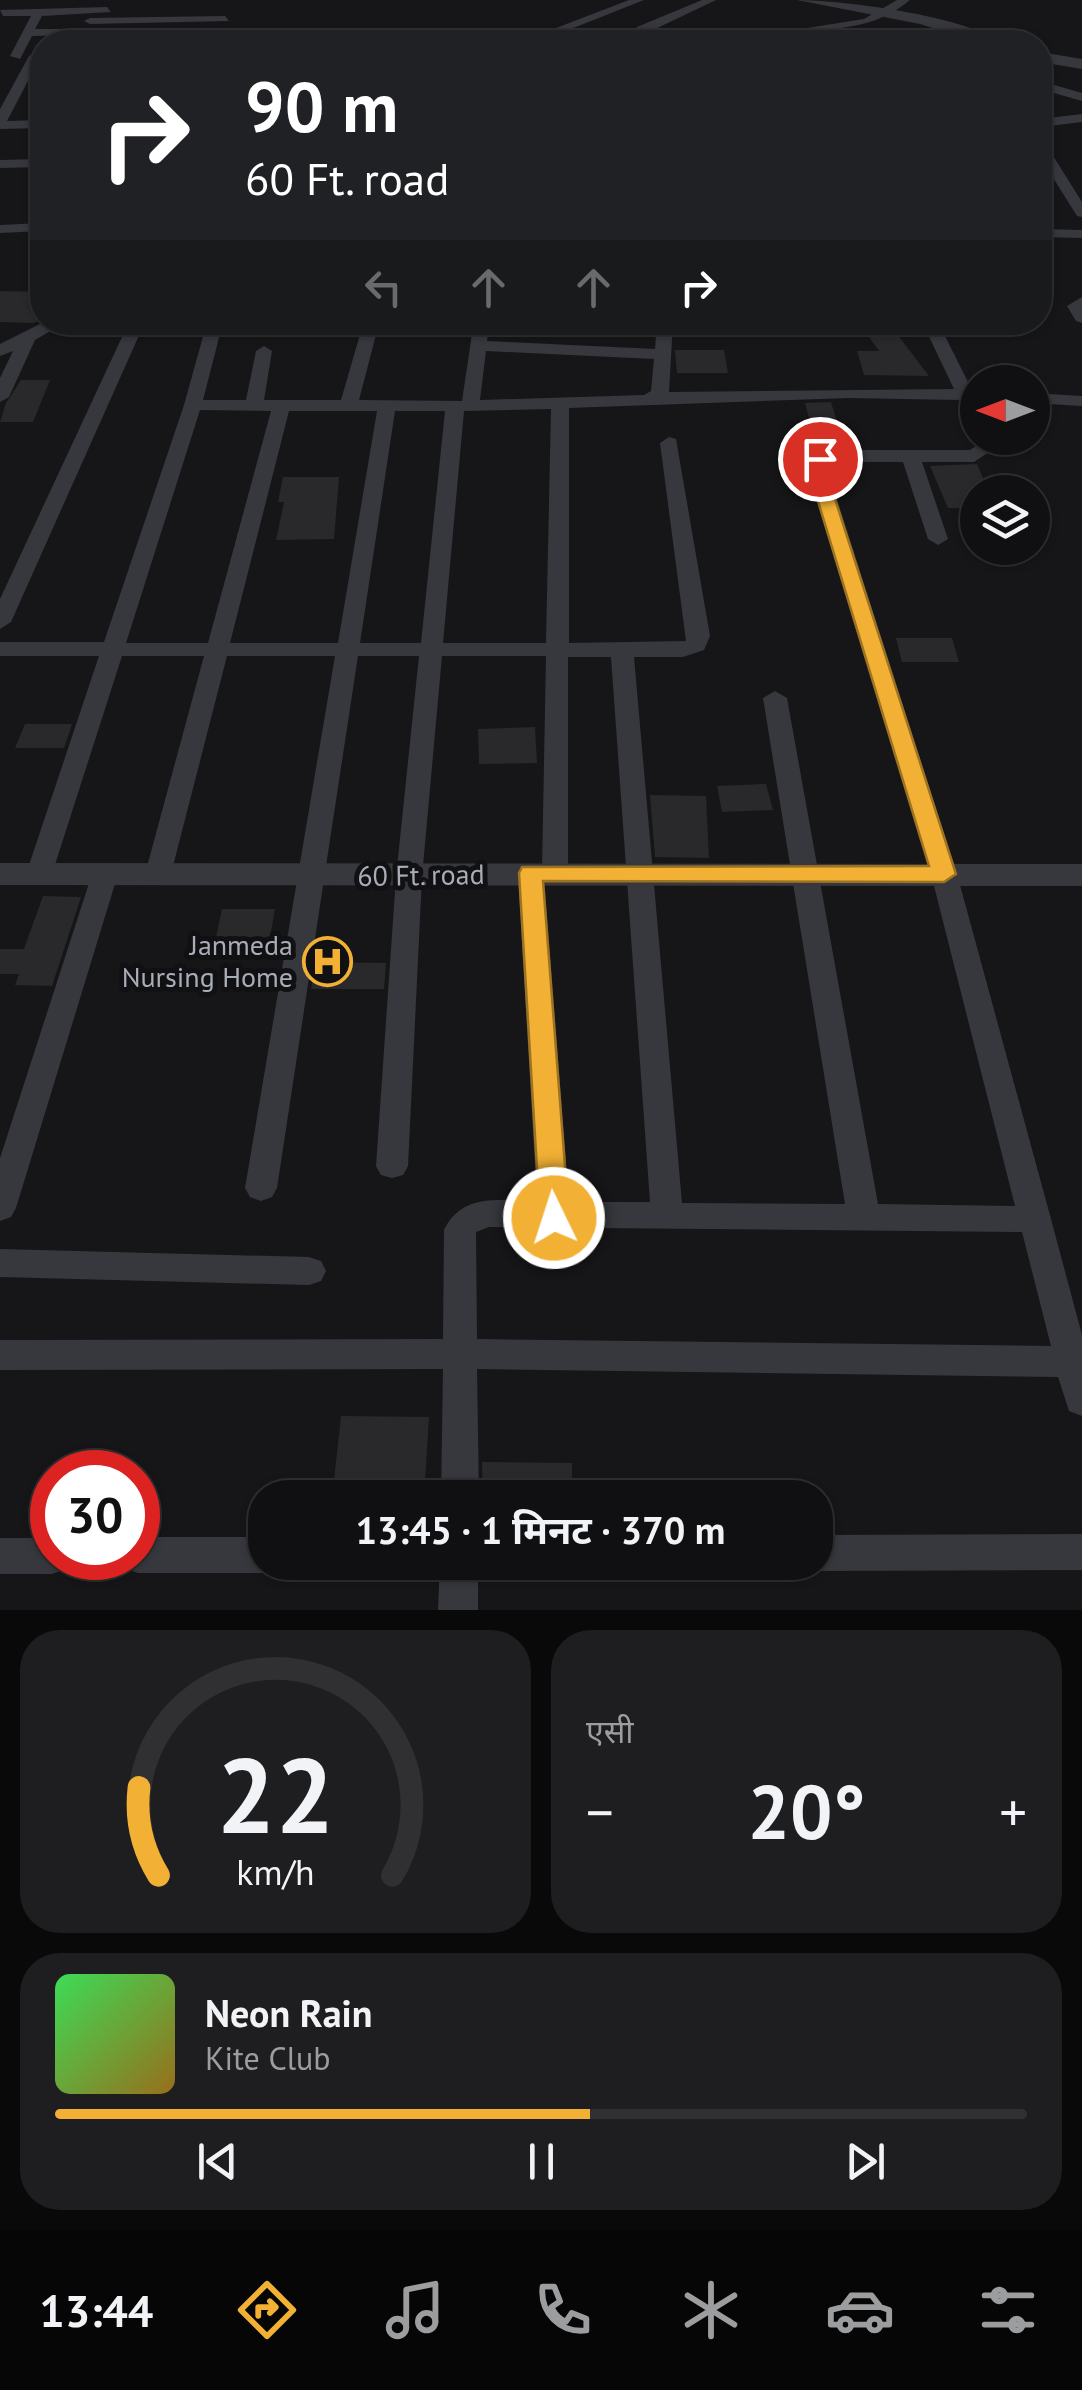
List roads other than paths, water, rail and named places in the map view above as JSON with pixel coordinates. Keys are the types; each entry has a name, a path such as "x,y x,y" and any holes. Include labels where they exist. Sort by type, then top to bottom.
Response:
{"street":[{"path":"11,0 2,16 18,66 0,123 30,124"},
{"path":"561,30 640,0"},
{"path":"641,30 712,0"},
{"path":"804,0 955,30"},
{"path":"810,30 859,25 905,0"},
{"path":"148,30 227,8 220,30"},
{"path":"0,56 18,66"},
{"path":"1052,59 1082,64"},
{"path":"0,81 18,66"},
{"path":"1052,88 1082,96"},
{"path":"1052,122 1082,118"},
{"path":"0,164 30,163"},
{"path":"1052,169 1082,213"},
{"path":"1052,178 1057,178"},
{"path":"0,229 30,228"},
{"path":"1052,233 1082,234"},
{"path":"1082,302 1075,306 1082,318"},
{"path":"0,330 30,334"},
{"path":"0,351 32,335"},
{"path":"0,397 33,335"},
{"path":"0,622 131,335"},
{"path":"39,874 193,406 212,335"},
{"path":"349,404 367,335"},
{"path":"657,398 664,335"},
{"path":"937,335 960,374"},
{"path":"392,1166 409,877 431,650 462,406 479,336 663,354"},
{"path":"254,404 264,351"},
{"path":"193,406 462,406 657,398 960,395"},
{"path":"1050,399 1082,401"},
{"path":"554,1218 543,873 557,650 560,402"},
{"path":"158,874 282,404"},
{"path":"261,1188 387,404"},
{"path":"0,649 683,650 696,645 699,636 669,443"},
{"path":"976,455 830,456 816,465 944,874 1077,1362 1082,1400"},
{"path":"911,456 938,539"},
{"path":"622,651 667,1218"},
{"path":"775,698 864,1219"},
{"name":"60 Ft. road","path":"0,874 1082,875"},
{"path":"0,1208 105,874"},
{"path":"460,1480 460,1230 469,1217 488,1214 554,1218 1035,1219"},
{"path":"0,1264 309,1271"},
{"path":"0,1355 462,1354 1077,1362"},
{"path":"833,1553 1082,1552"},
{"path":"160,1555 248,1555"},
{"path":"0,1556 30,1556"},
{"path":"458,1610 459,1580"}],"place":[{"name":"Janmeda Nursing Home","path":"328,961"}]}
